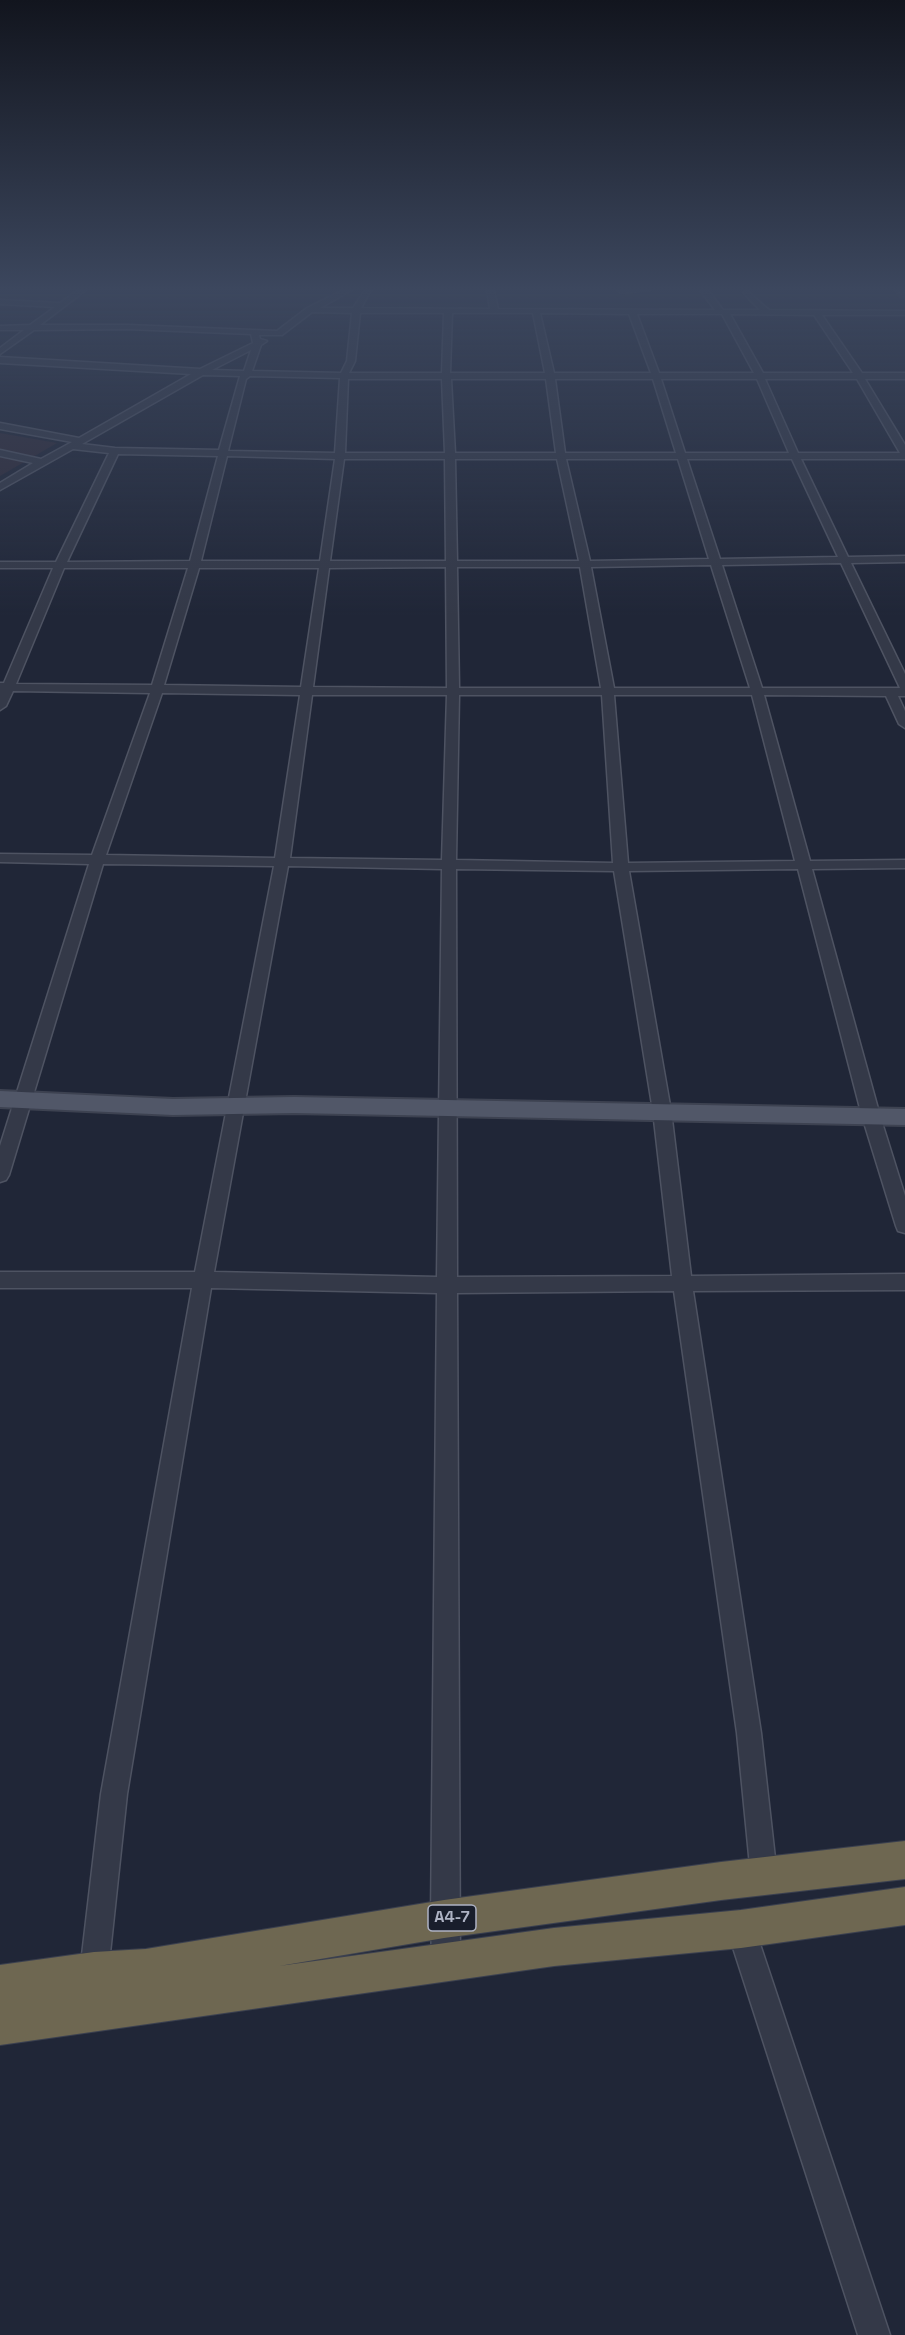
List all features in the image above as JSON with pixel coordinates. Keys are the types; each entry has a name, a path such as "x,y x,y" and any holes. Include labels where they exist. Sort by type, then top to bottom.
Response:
{"highway":[{"name":"A4-7","path":"0,1985 94,1972 146,1970 444,1919 764,1876 905,1860"},
{"name":"A4-7","path":"0,2025 554,1947 741,1929 905,1906"}],"main road":[{"path":"0,1099 173,1107 236,1105 905,1117"}],"street":[{"path":"0,487 154,399"},
{"path":"0,1175 97,860 157,689 195,564 236,399"},
{"path":"94,1972 114,1794 203,1280 282,862 326,564 340,456 343,399"},
{"path":"446,1962 444,1919 449,863 453,690 447,399"},
{"path":"553,399 561,456 585,564 608,691 621,867 662,1111 682,1282 749,1733 764,1876"},
{"path":"663,399 757,691 871,1116 905,1226"},
{"path":"770,399 905,687"},
{"path":"0,426 115,451 340,456 905,454 873,399"},
{"path":"0,706 4,687 115,451"},
{"path":"0,453 42,462"},
{"path":"0,565 585,564 716,560 905,559"},
{"path":"4,687 307,691 905,692"},
{"path":"890,692 905,724"},
{"path":"0,858 621,867 806,867 905,864"},
{"path":"0,1280 203,1280 447,1285 905,1282"},
{"path":"741,1929 874,2335"}],"shaded area":[{"path":"0,433 57,443 0,476"}]}
